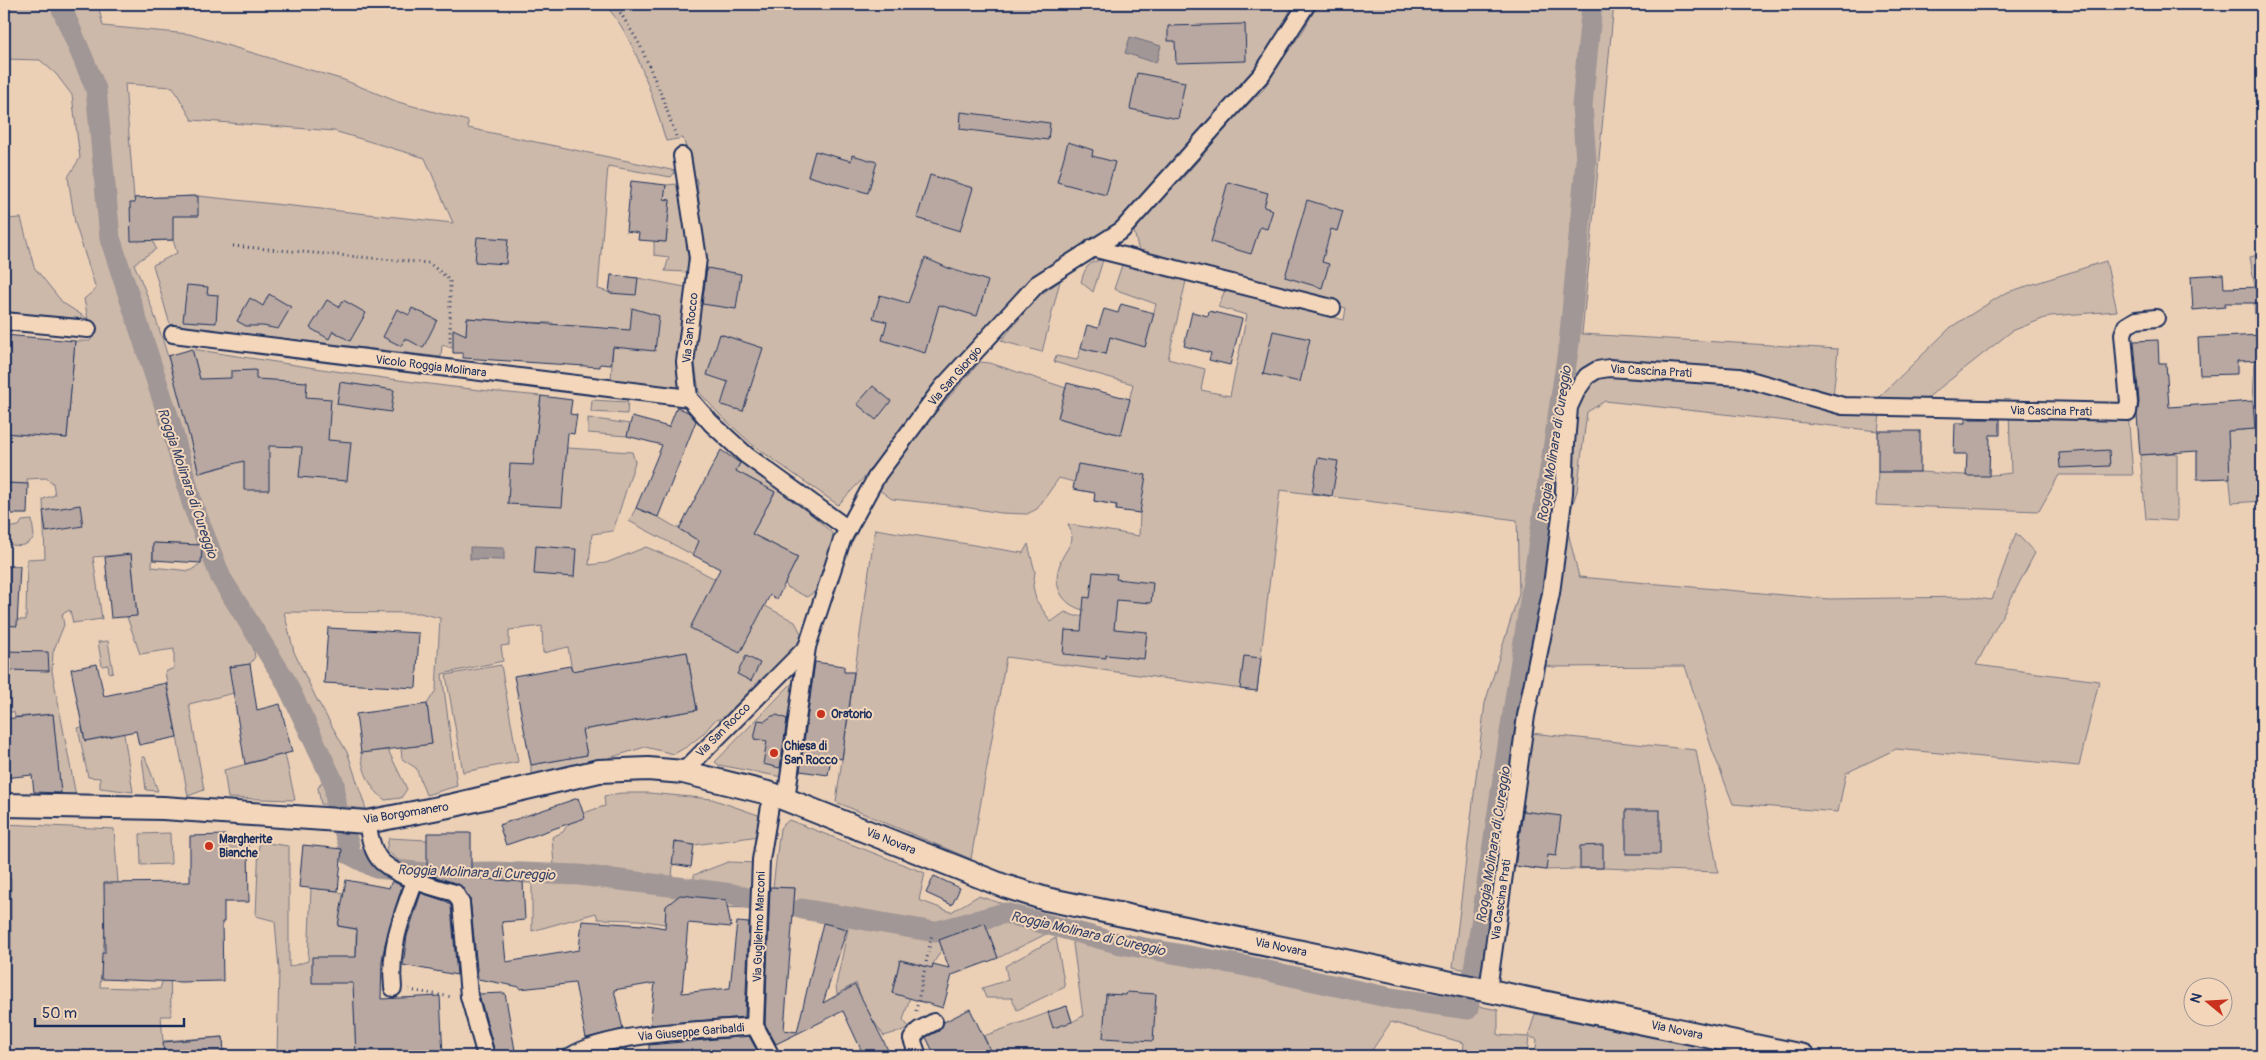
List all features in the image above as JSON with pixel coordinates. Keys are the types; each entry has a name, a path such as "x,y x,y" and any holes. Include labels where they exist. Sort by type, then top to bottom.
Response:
{"main road":[{"name":"Via Borgomanero","path":"4,805 247,812 351,821 472,801 598,771 648,769 683,772 779,797"},
{"name":"Via Novara","path":"779,797 1004,886 1046,899 1478,987 1803,1056"}],"street":[{"name":"Via San Giorgio","path":"848,530 878,474 942,388 1037,284 1122,230 1262,74 1308,4"},
{"name":"Via San Rocco","path":"682,156 698,258 685,362 689,398"},
{"path":"1092,248 1332,308"},
{"name":"Via Cascina Prati","path":"1478,987 1526,716 1551,593 1564,493 1569,407 1577,390 1587,376 1597,370 1609,368 1739,377 1843,406 2128,412 2129,403 2123,334 2126,326 2136,320 2156,318"},
{"path":"4,321 88,329"},
{"name":"Vicolo Roggia Molinara","path":"173,334 689,398"},
{"path":"689,398 711,423 746,455 848,530"},
{"name":"Via San Rocco","path":"779,797 807,647 842,540 848,530"},
{"name":"Via San Rocco","path":"683,772 807,647"},
{"name":"Via Guglielmo Marconi","path":"755,1026 761,860 779,797"},
{"path":"351,821 370,839 381,861 410,879 455,893 460,903 469,996 486,1056"},
{"path":"394,988 391,966 410,879"},
{"path":"918,1056 912,1039 915,1034 934,1022"},
{"path":"755,1026 771,1056"},
{"name":"Via Giuseppe Garibaldi","path":"571,1056 592,1046 638,1037 755,1026"}],"path":[{"path":"615,4 640,45 659,88 682,156"},
{"path":"233,246 429,263 450,280 449,345 451,368"},
{"path":"915,1034 916,1011 932,934"},
{"path":"394,988 456,997 469,996"}],"shaded area":[{"path":"4,4 98,4 103,26 189,34 344,80 398,102 468,121 468,128 676,171 671,177 608,166 598,289 609,292 611,275 690,288 678,390 611,383 613,346 552,344 553,323 523,322 522,341 497,320 467,318 466,338 454,338 453,348 442,345 441,357 170,325 153,265 177,253 173,240 153,241 156,249 134,264 163,341 199,473 223,467 192,349 409,381 541,396 535,446 632,452 635,462 613,531 592,534 589,565 606,563 646,547 687,564 795,622 804,639 728,717 715,720 702,735 674,754 645,747 596,762 531,777 531,765 587,755 582,730 697,710 687,652 572,671 568,647 543,653 542,626 509,630 509,645 501,646 503,661 442,674 457,786 426,795 416,768 402,759 401,748 432,744 427,704 436,690 440,618 420,613 284,612 294,652 316,698 348,754 366,809 321,804 318,788 326,775 318,742 291,678 268,649 235,587 221,596 251,637 255,657 250,664 229,667 234,693 189,704 204,790 188,796 165,672 174,668 174,649 140,654 127,617 137,615 131,554 93,557 102,619 73,623 70,610 62,614 64,625 53,652 52,671 76,796 61,798 53,714 15,717 14,712 4,712 4,619 26,620 27,559 45,558 43,499 55,495 53,483 46,478 27,479 28,484 4,483 4,433 67,438 75,341 90,341 97,329 88,319 84,299 96,289 75,223 68,177 80,158 72,95 56,74 40,60 4,59","holes":["125,84 173,87 192,120 334,131 425,158 453,223 198,196 134,198","153,543 202,545 201,563 190,571 152,567"]},
{"path":"604,4 1292,4 1292,7 1257,72 1172,168 1118,222 1035,276 872,469 838,505 754,446 721,416 699,392 695,364 699,316 697,303 704,249 697,182 683,138 666,141 642,68 634,50 625,32"},
{"path":"1318,4 1421,4 1422,7 1424,4 1614,4 1582,334 1838,349 1832,406 1880,414 1878,431 1605,401 1587,412 1577,491 1566,524 1579,577 1829,599 1970,597 1992,600 2016,533 2035,553 1976,665 2099,681 2079,766 1896,749 1846,773 1838,812 1733,804 1712,749 1685,666 1553,667 1527,663 1485,974 1453,967 1485,703 1519,593 1517,520 1280,490 1257,691 1006,657 971,859 836,802 875,529 1023,553 1028,544 1035,572 1033,586 1036,600 1051,622 1065,612 1075,616 1082,616 1083,610 1069,603 1060,593 1058,586 1057,579 1062,557 1072,539 1068,524 1139,536 1140,513 1116,510 1116,505 1094,501 1095,493 1074,489 1074,482 1059,478 1037,509 1027,514 1001,513 892,499 879,490 885,478 933,415 980,362 990,363 1066,388 1058,418 1121,435 1133,384 1054,362 1056,356 1077,360 1081,348 1106,354 1110,337 1145,346 1156,304 1114,289 1122,265 1186,281 1168,359 1205,369 1201,390 1230,396 1247,315 1218,307 1225,290 1344,320 1346,308 1139,251 1133,228 1181,180 1239,113 1264,89 1276,67 1303,31"},
{"path":"1130,37 1161,46 1156,63 1125,53"},
{"path":"677,184 688,243 688,272 665,271 669,257 654,255 654,241 666,242 670,200 664,199 666,185"},
{"path":"21,218 34,267 63,303 88,319 4,314 4,219"},
{"path":"2262,254 2262,287 2255,288 2250,257"},
{"path":"1103,260 1093,292 1081,282 1082,277 1088,266"},
{"path":"2106,261 2117,311 2050,316 2012,331 1922,402 1877,399 1951,327 2005,293"},
{"path":"1060,281 1042,352 1001,341 1037,297"},
{"path":"2254,303 2262,303 2262,335 2256,335"},
{"path":"2255,360 2262,360 2262,501 2232,503 2229,472 2198,433 2255,429 2253,401"},
{"path":"592,400 628,402 627,414 591,412"},
{"path":"2009,410 2128,412 2133,475 2059,475 2039,511 1876,505 1878,472 1955,475 2011,473"},
{"path":"588,418 630,424 627,436 588,433"},
{"path":"2177,453 2177,521 2146,519 2140,455"},
{"path":"741,461 806,509 833,534 823,586 807,597 787,587 785,583 798,557 752,534 775,492 746,476 733,501 723,495"},
{"path":"636,508 658,517 700,541 693,555 629,521"},
{"path":"32,520 34,537 31,541 25,545 5,544 6,528 19,526 22,521"},
{"path":"470,547 504,548 504,560 470,559"},
{"path":"108,641 113,672 109,673 108,665 102,666 98,642"},
{"path":"501,665 518,762 463,772 446,675"},
{"path":"795,680 782,777 719,765 715,762"},
{"path":"119,703 133,792 100,788 100,778 88,777 78,728 82,727 85,741 112,736"},
{"path":"1530,733 1696,750 1718,872 1603,868 1546,870 1515,866"},
{"path":"388,750 407,789 401,798 385,800 368,779 363,767 361,753"},
{"path":"285,754 295,800 228,798 224,770"},
{"path":"142,757 145,757 158,791 146,790"},
{"path":"621,793 649,793 712,799 761,816 759,836 694,845 675,842 671,890 694,886 694,875 728,862 757,863 753,908 666,906 665,924 639,920 598,919 596,913 532,931 532,878 519,877 518,864 554,866 552,837 563,832 566,826 575,818 605,806 604,796"},
{"path":"789,820 925,873 919,900 951,912 978,896 1055,920 1054,930 998,958 985,923 939,940 942,949 933,964 930,974 923,965 900,960 892,993 910,997 903,1020 910,1028 884,1036 864,1007 856,983 837,994 836,985 848,929 793,915 795,888 773,887 780,828"},
{"path":"4,824 114,829 118,883 105,930 100,987 160,989 170,957 171,1016 161,1016 163,1041 223,1037 224,1056 4,1056 4,961 11,960 11,879 4,878"},
{"path":"170,833 171,864 141,865 140,834"},
{"path":"389,838 427,840 451,871 451,882 420,878 386,850"},
{"path":"259,842 289,846 289,967 308,961 311,888 338,891 344,895 338,926 359,930 356,935 356,994 354,998 356,1056 277,1056 279,970 275,921 256,916"},
{"path":"1070,923 1498,1010 1498,1035 1528,1037 1535,1014 1748,1056 1535,1056 1537,1039 1529,1037 1527,1056 1463,1056 1464,1043 1391,1022 1368,1056 984,1056 991,1052 984,1036 1067,1006 1072,1022 1083,1016"},
{"path":"1056,938 1065,987 1017,1010 1012,998 986,998 982,988 1008,980 1005,966"}],"building":[{"path":"1245,24 1246,61 1176,63 1175,41 1168,41 1168,26"},
{"path":"1137,73 1185,82 1178,119 1130,109"},
{"path":"961,112 1050,123 1048,140 960,129"},
{"path":"1068,142 1093,150 1092,156 1115,162 1106,195 1057,182"},
{"path":"815,151 851,161 852,155 877,162 868,193 808,176"},
{"path":"930,175 973,188 960,231 917,218"},
{"path":"631,181 666,185 664,199 670,200 666,242 638,240 639,233 626,231"},
{"path":"1228,182 1268,193 1264,207 1273,210 1267,229 1260,227 1251,254 1211,242"},
{"path":"198,196 198,216 173,216 173,240 131,241 130,203 135,203 134,198"},
{"path":"1307,200 1343,211 1337,231 1331,229 1322,262 1329,264 1322,288 1285,277"},
{"path":"477,237 508,239 506,264 475,262"},
{"path":"925,258 948,268 988,281 977,316 939,305 925,353 882,340 887,322 873,318 880,295 908,303"},
{"path":"707,268 741,274 736,309 702,304"},
{"path":"2223,274 2224,288 2262,287 2262,303 2225,303 2225,307 2193,310 2191,276"},
{"path":"611,275 638,278 636,295 609,293"},
{"path":"187,285 208,287 207,294 218,295 216,323 183,321"},
{"path":"269,294 291,307 278,329 263,326 246,326 237,321 250,298 263,306"},
{"path":"327,300 339,307 343,300 366,313 350,341 333,331 329,339 310,328"},
{"path":"1121,304 1154,313 1145,347 1110,337 1106,354 1081,348 1087,325 1098,328 1104,309 1118,313"},
{"path":"412,308 437,320 423,348 405,338 401,346 383,337 397,309 409,315"},
{"path":"632,308 659,316 655,351 613,347 611,365 600,364 600,367 463,358 463,353 453,353 453,329 466,335 467,318 630,330"},
{"path":"1209,311 1242,319 1230,365 1209,360 1211,353 1184,346 1192,312 1208,316"},
{"path":"1273,331 1310,339 1300,382 1263,374"},
{"path":"720,334 763,348 743,411 721,405 728,382 707,375"},
{"path":"4,335 75,341 67,438 4,433"},
{"path":"2262,335 2262,360 2237,361 2237,374 2200,375 2198,338"},
{"path":"2158,340 2159,363 2166,363 2169,407 2253,401 2255,429 2228,431 2230,478 2197,479 2197,451 2140,455 2137,415 2139,402 2134,341"},
{"path":"192,349 200,379 231,378 231,371 256,370 256,379 307,382 306,397 331,399 328,440 351,442 347,481 299,477 302,447 269,446 269,490 244,490 244,461 199,473 168,356"},
{"path":"340,382 394,390 391,412 337,404"},
{"path":"1067,383 1130,399 1121,435 1058,418"},
{"path":"873,386 891,401 876,420 857,404"},
{"path":"541,396 572,400 570,414 577,415 574,434 568,433 562,507 508,504 510,464 533,465"},
{"path":"677,407 688,412 696,421 658,517 636,508 662,445 627,436 632,417 669,427"},
{"path":"1965,419 2000,419 2000,435 1990,435 1989,476 1966,476 1967,454 1954,454 1955,423 1965,423"},
{"path":"1878,431 1920,431 1920,472 1878,472"},
{"path":"721,450 740,463 736,471 775,492 752,534 798,557 777,599 770,595 740,653 690,628 720,569 693,555 699,541 679,529"},
{"path":"2109,450 2110,466 2060,468 2059,453"},
{"path":"1318,458 1338,461 1332,496 1312,493"},
{"path":"1078,464 1146,475 1140,513 1116,510 1117,505 1094,501 1095,493 1073,489"},
{"path":"4,483 28,484 27,514 4,514"},
{"path":"80,505 83,526 46,532 43,511"},
{"path":"153,543 202,545 201,563 153,560"},
{"path":"536,546 576,549 574,577 534,574"},
{"path":"131,554 137,616 111,618 105,557"},
{"path":"4,566 20,566 17,626 4,625"},
{"path":"1093,572 1117,574 1116,579 1153,583 1151,603 1117,600 1114,629 1147,632 1144,659 1106,655 1106,658 1063,654 1065,630 1081,631 1084,597 1090,598"},
{"path":"328,628 419,633 416,688 324,683"},
{"path":"4,651 48,652 49,671 4,670"},
{"path":"687,652 697,710 582,730 587,755 531,765 514,676 570,666 572,671"},
{"path":"746,656 760,663 751,681 737,674"},
{"path":"1244,656 1261,658 1257,691 1240,689"},
{"name":"Oratorio","path":"815,662 844,666 844,672 854,672 842,759 831,757 828,775 800,771"},
{"path":"97,664 104,696 166,683 177,737 139,745 136,731 85,741 71,669"},
{"path":"250,664 257,710 280,704 292,752 245,764 229,667"},
{"path":"427,704 432,744 361,753 356,714"},
{"path":"53,714 61,793 34,792 32,775 4,778 4,719"},
{"name":"Chiesa di San Rocco","path":"777,715 787,719 780,768 763,764 767,741 754,739 758,720 765,721"},
{"path":"578,798 585,818 506,845 499,825"},
{"path":"1626,810 1660,810 1660,854 1626,854"},
{"path":"1523,811 1561,816 1556,856 1548,855 1546,870 1515,866"},
{"path":"427,833 471,833 471,878 523,882 525,920 502,922 506,962 579,950 582,921 642,924 665,928 666,906 680,895 726,900 731,927 688,923 682,993 730,988 737,922 749,923 745,1017 650,1025 655,983 614,990 623,1029 586,1038 575,983 520,989 520,987 478,979 470,898 458,884 427,874"},
{"path":"225,835 225,844 248,844 249,902 224,902 224,922 222,922 223,981 181,982 101,979 102,953 105,953 104,883 190,882 190,836"},
{"path":"675,842 694,845 691,867 672,864"},
{"path":"303,845 342,849 338,891 299,887"},
{"path":"1603,845 1603,868 1580,868 1580,846"},
{"path":"934,876 960,888 952,905 926,893"},
{"path":"346,880 389,888 392,881 402,886 385,944 382,961 381,999 440,996 443,1056 356,1056 353,983 312,983 312,957 356,957 357,929 338,926"},
{"path":"770,887 795,888 784,1030 797,1032 823,923 847,929 823,1003 855,985 891,1056 864,1056 843,1011 776,1044 765,1024"},
{"path":"421,893 448,902 451,906 457,975 403,965 407,936"},
{"path":"985,923 998,958 952,975 943,1008 892,993 900,960 932,968 933,964 949,968 939,940"},
{"path":"1127,992 1156,994 1153,1041 1103,1038 1106,994 1126,995"},
{"path":"505,993 516,1056 496,1056 479,994"},
{"path":"1067,1006 1072,1022 1053,1028 1048,1012"},
{"path":"970,1009 993,1056 935,1056 926,1037 939,1031 944,1022"},
{"path":"749,1036 760,1056 649,1056 649,1045"},
{"path":"223,1037 224,1056 164,1056 163,1042"},
{"path":"627,1048 629,1056 595,1056 613,1051"}],"waterway":[{"name":"Roggia Molinara di Cureggio","path":"60,4 96,89 110,238 170,422 192,503 221,578 285,680 334,783 337,810 349,845 347,853 376,868 425,873 495,872 579,875 732,894 763,902"},
{"name":"Roggia Molinara di Cureggio","path":"802,909 935,932 1005,913 1121,944 1246,966 1391,998 1468,1009 1569,344 1586,161 1582,106 1592,4"}],"place":[{"name":"Oratorio","path":"821,714"},
{"name":"Chiesa di San Rocco","path":"774,753"},
{"name":"Margherite Bianche","path":"209,846"}]}
